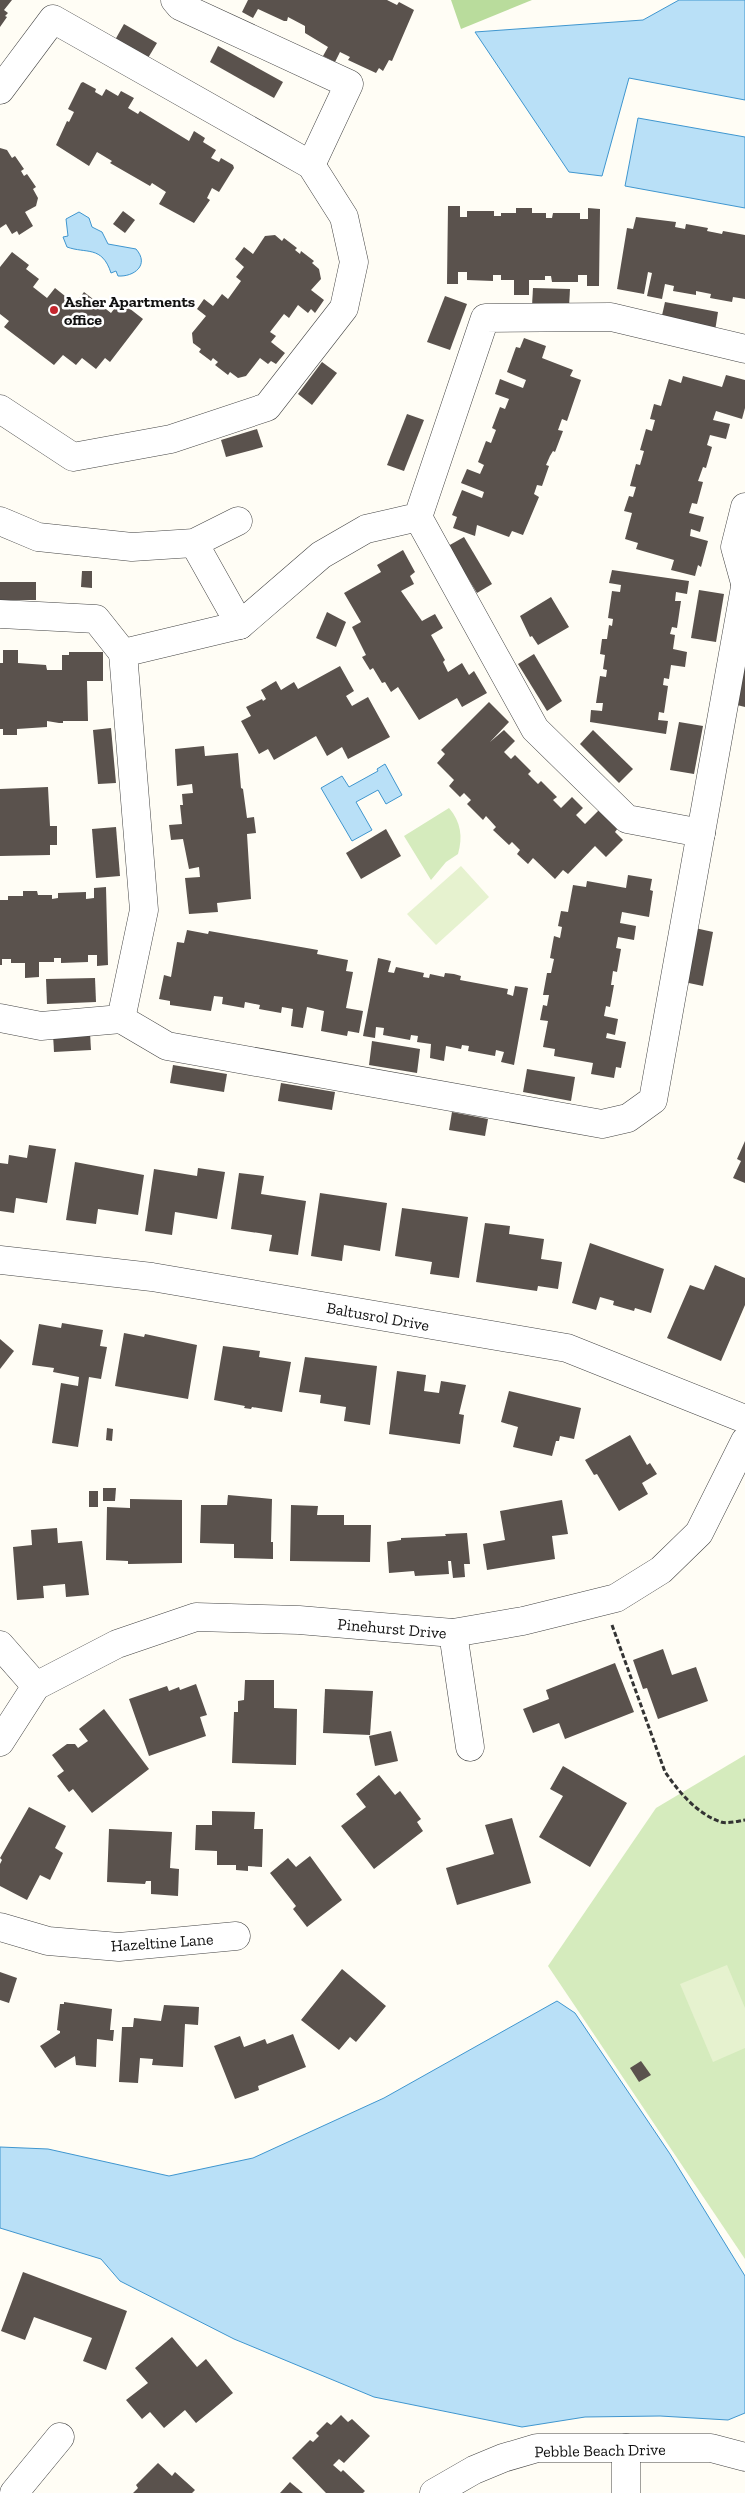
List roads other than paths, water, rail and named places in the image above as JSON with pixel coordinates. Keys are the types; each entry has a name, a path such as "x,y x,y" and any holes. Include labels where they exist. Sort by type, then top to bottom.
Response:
{"street":[{"path":"175,0 180,6 349,84 311,165"},
{"path":"0,90 59,9 311,165 344,217 354,262 344,308 268,407 171,439 73,457 0,410"},
{"path":"701,833 628,819 535,729 418,517 485,318 611,317 745,349"},
{"path":"745,507 735,548 745,583"},
{"path":"123,653 240,625 321,554 366,529 418,517"},
{"path":"0,521 38,537 132,547 194,543 238,521"},
{"path":"194,543 240,625"},
{"path":"0,1018 41,1026 121,1019 167,1046 602,1124 628,1118 653,1100 745,587"},
{"path":"0,614 96,619 123,653 144,910 121,1019"},
{"name":"Baltusrol Drive","path":"0,1260 152,1277 567,1348 745,1418"},
{"name":"Pinehurst Drive","path":"0,1742 36,1686 117,1644 196,1617 299,1620 453,1634 523,1621 610,1599 661,1570 699,1533 745,1441"},
{"path":"453,1634 470,1748"},
{"path":"0,1645 36,1686"},
{"name":"Hazeltine Lane","path":"0,1927 48,1941 119,1947 236,1936"},
{"path":"14,2493 60,2437"},
{"name":"Pebble Beach Drive","path":"434,2493 474,2470 503,2458 537,2448 711,2448 745,2457"},
{"path":"626,2448 626,2493"}],"water":[{"path":"679,0 745,0 745,100 629,78 602,176 569,172 475,32 643,20"},
{"path":"638,118 745,137 745,208 625,186"},
{"path":"79,212 89,218 92,227 102,232 108,244 136,249 141,260 141,265 138,269 130,274 118,276 116,271 111,273 103,258 98,254 67,247 63,237 68,236 66,219"},
{"path":"385,764 402,795 386,804 378,790 356,802 372,830 352,841 321,788 342,776 349,787 378,771 377,769"},
{"path":"557,2001 575,2013 670,2154 745,2276 745,2413 728,2420 660,2416 585,2417 522,2427 374,2397 234,2339 120,2281 101,2259 0,2228 0,2147 48,2149 169,2176 253,2158 384,2098"}],"place":[{"name":"Asher Apartments office","path":"54,310"}]}
